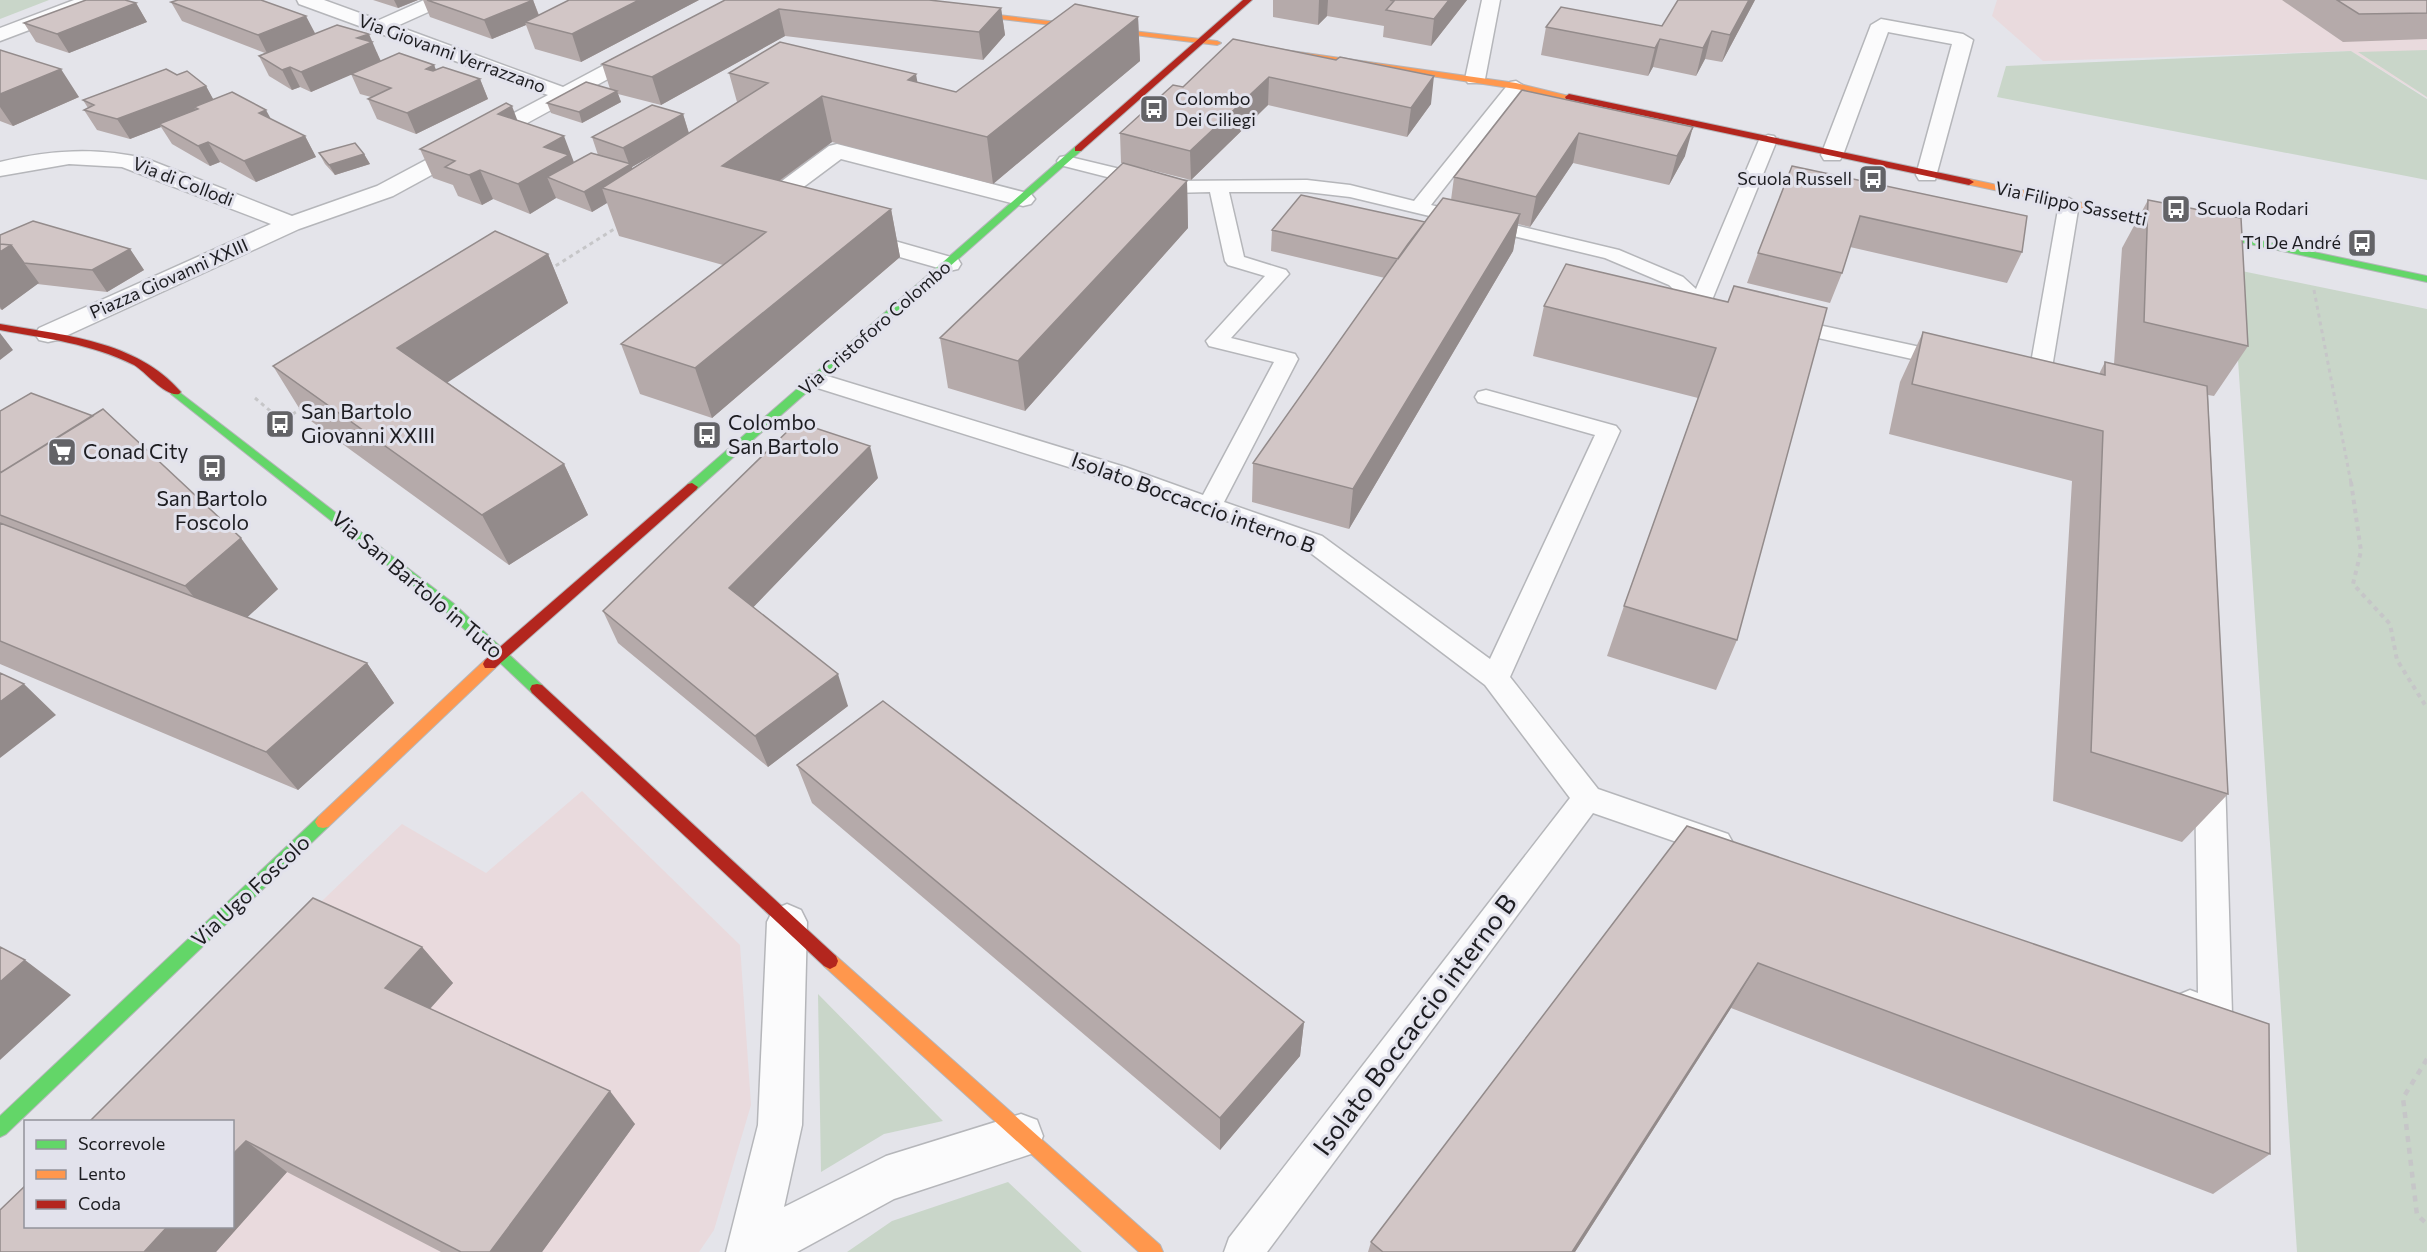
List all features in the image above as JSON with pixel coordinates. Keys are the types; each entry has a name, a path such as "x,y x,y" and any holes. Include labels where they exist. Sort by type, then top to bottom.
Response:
{"street":[{"path":"0,35 91,0"},
{"name":"Via Giovanni Verrazzano","path":"306,0 564,94"},
{"path":"380,27 439,0"},
{"name":"Via Cristoforo Colombo","path":"501,654 1248,0"},
{"path":"1475,79 1491,0"},
{"path":"947,10 1227,44"},
{"path":"1832,155 1881,25 1963,40 1927,175"},
{"name":"Piazza Giovanni XXIII","path":"48,334 291,224 341,209 385,191 658,44"},
{"name":"Via Filippo Sassetti","path":"1267,49 1516,86 1832,155 2427,279"},
{"path":"782,216 759,209 837,151 1023,199"},
{"name":"Via di Collodi","path":"0,169 32,161 72,157 118,158 139,164 291,224"},
{"path":"837,232 949,264"},
{"name":"Via San Bartolo in Tuto","path":"0,327 48,334 111,350 140,364 448,606 787,922 1021,1136 1153,1252"},
{"name":"Via Ugo Foscolo","path":"0,1128 501,654"},
{"path":"752,1252 780,1125 787,922"},
{"path":"752,1252 815,1215 886,1179 1021,1136"}],"lane":[{"path":"1419,207 1516,86"},
{"path":"1700,304 1768,140"},
{"path":"1066,161 1170,187 1329,187 1419,207 1612,254 1676,281 1700,304 1744,314"},
{"path":"1210,505 1287,359 1217,341 1279,274 1235,261 1218,187"},
{"path":"2016,375 2050,383 2069,204"},
{"path":"1767,319 1970,365"},
{"name":"Isolato Boccaccio interno B","path":"816,380 1210,505 1313,542 1496,678 1587,798 1243,1252"},
{"path":"1486,397 1608,431 1496,678"},
{"path":"2159,995 2215,1014 2209,752"},
{"path":"1587,798 1744,852"}],"path":[{"path":"540,276 620,225"},
{"path":"2314,288 2348,457 2361,551 2353,584 2390,624 2397,660 2427,708"},
{"path":"255,398 282,420 311,402"},
{"path":"2427,1059 2403,1098 2417,1215 2427,1224"}],"shaded area":[{"path":"1997,0 2427,0 2427,98 2351,51 2043,61 1992,16"},
{"path":"582,791 740,945 751,1105 714,1230 699,1252 0,1252 24,1228 234,1228 234,1120 94,1120 402,824 486,873"}],"green space":[{"path":"0,0 49,0 0,19"},
{"path":"2427,50 2427,97 2358,52"},
{"path":"2351,51 2427,99 2427,180 1997,97 2006,66"},
{"path":"2232,269 2427,309 2427,1252 2297,1252"},
{"path":"818,994 943,1121 884,1134 821,1172"},
{"path":"1008,1182 1082,1252 847,1252 892,1221"}],"building":[{"path":"86,0 125,0 136,3 57,34 24,23"},
{"path":"178,0 261,0 306,16 258,35 171,2"},
{"path":"427,0 533,0 484,20"},
{"path":"569,0 639,0 572,34 525,22"},
{"path":"725,0 929,0 1001,8 979,32 779,9 652,77 602,64"},
{"path":"1390,0 1449,0 1434,19 1386,10 1394,1"},
{"path":"1678,0 1749,0 1730,35 1712,31 1703,48 1660,39 1655,48 1546,27 1561,7 1662,26"},
{"path":"2337,0 2427,0 2427,13 2359,14"},
{"path":"1075,4 1138,17 987,137 822,96 722,166 891,209 695,368 621,344 766,232 602,188 768,83 729,73 780,42 916,74 908,80 956,92"},
{"path":"337,25 369,34 357,38 372,42 301,72 290,67 282,70 259,56"},
{"path":"1233,39 1336,60 1340,57 1434,76 1411,108 1269,77 1190,151 1120,133 1173,85 1183,87"},
{"path":"0,50 61,69 0,94"},
{"path":"399,53 434,65 426,69 433,71 443,67 480,79 407,113 368,99 391,88 351,74"},
{"path":"166,69 177,75 187,71 206,86 117,119 84,110 94,105 83,100"},
{"path":"586,82 617,91 579,112 547,103"},
{"path":"1522,90 1693,127 1677,156 1579,133 1536,197 1454,177"},
{"path":"232,92 266,110 259,113 305,136 244,161 208,142 198,146 159,124 198,109 194,107"},
{"path":"506,103 512,106 498,114 564,136 544,147 569,155 518,184 480,170 469,175 445,167 455,161 420,149"},
{"path":"652,105 683,114 623,148 592,137"},
{"path":"355,143 364,154 329,165 319,153"},
{"path":"591,153 631,164 584,192 547,177"},
{"path":"1123,163 1187,181 1018,361 940,338"},
{"path":"1792,166 2027,216 2022,252 1860,216 1842,273 1758,253"},
{"path":"1301,195 1425,222 1398,259 1272,230"},
{"path":"1443,198 1520,214 1353,489 1253,463 1408,244"},
{"path":"2148,200 2241,218 2248,346 2144,322"},
{"path":"33,221 130,249 92,270 24,263 11,245 0,244 0,235"},
{"path":"495,231 548,254 397,348 564,464 482,515 273,366"},
{"path":"0,244 11,245 0,252"},
{"path":"1566,264 1728,302 1734,286 1827,308 1737,640 1624,606 1716,348 1544,306"},
{"path":"1923,332 2105,375 2105,362 2207,386 2228,794 2091,752 2103,431 1912,384"},
{"path":"31,393 93,416 0,473 0,411"},
{"path":"103,409 241,538 185,586 0,515 0,473"},
{"path":"797,422 870,446 729,588 838,674 755,736 603,611"},
{"path":"0,523 367,663 266,752 0,641"},
{"path":"0,673 24,684 0,702"},
{"path":"883,701 1304,1022 1220,1118 797,765"},
{"path":"1687,826 2269,1024 2270,1154 1758,963 1572,1252 1383,1252 1371,1242"},
{"path":"313,898 422,947 385,988 610,1091 490,1252 461,1252 246,1141 234,1153 234,1120 91,1120"},
{"path":"0,947 25,960 0,982"},
{"path":"24,1187 24,1228 166,1228 144,1252 0,1252 0,1210"}],"traffic: fast":[{"path":"692,487 1078,149"},
{"path":"2229,237 2427,279"},
{"path":"175,392 448,606 537,689"},
{"path":"0,1128 323,822"}],"traffic: slow":[{"path":"959,12 1217,43"},
{"path":"1280,51 1516,86 1569,97"},
{"path":"1969,182 2229,237"},
{"path":"323,822 490,664"},
{"path":"830,961 1153,1252"}],"traffic: jam":[{"path":"1078,149 1248,0"},
{"path":"1569,97 1969,182"},
{"path":"0,327 91,343 140,364 175,392"},
{"path":"490,664 692,487"},
{"path":"537,689 830,961"}],"place":[{"name":"Colombo Dei Ciliegi","path":"1154,109"},
{"name":"Scuola Russell","path":"1873,179"},
{"name":"Scuola Rodari","path":"2176,209"},
{"name":"T1 De André","path":"2362,243"},
{"name":"San Bartolo Giovanni XXIII","path":"280,424"},
{"name":"Colombo San Bartolo","path":"707,435"},
{"name":"Conad City","path":"62,452"},
{"name":"San Bartolo Foscolo","path":"212,468"}]}
